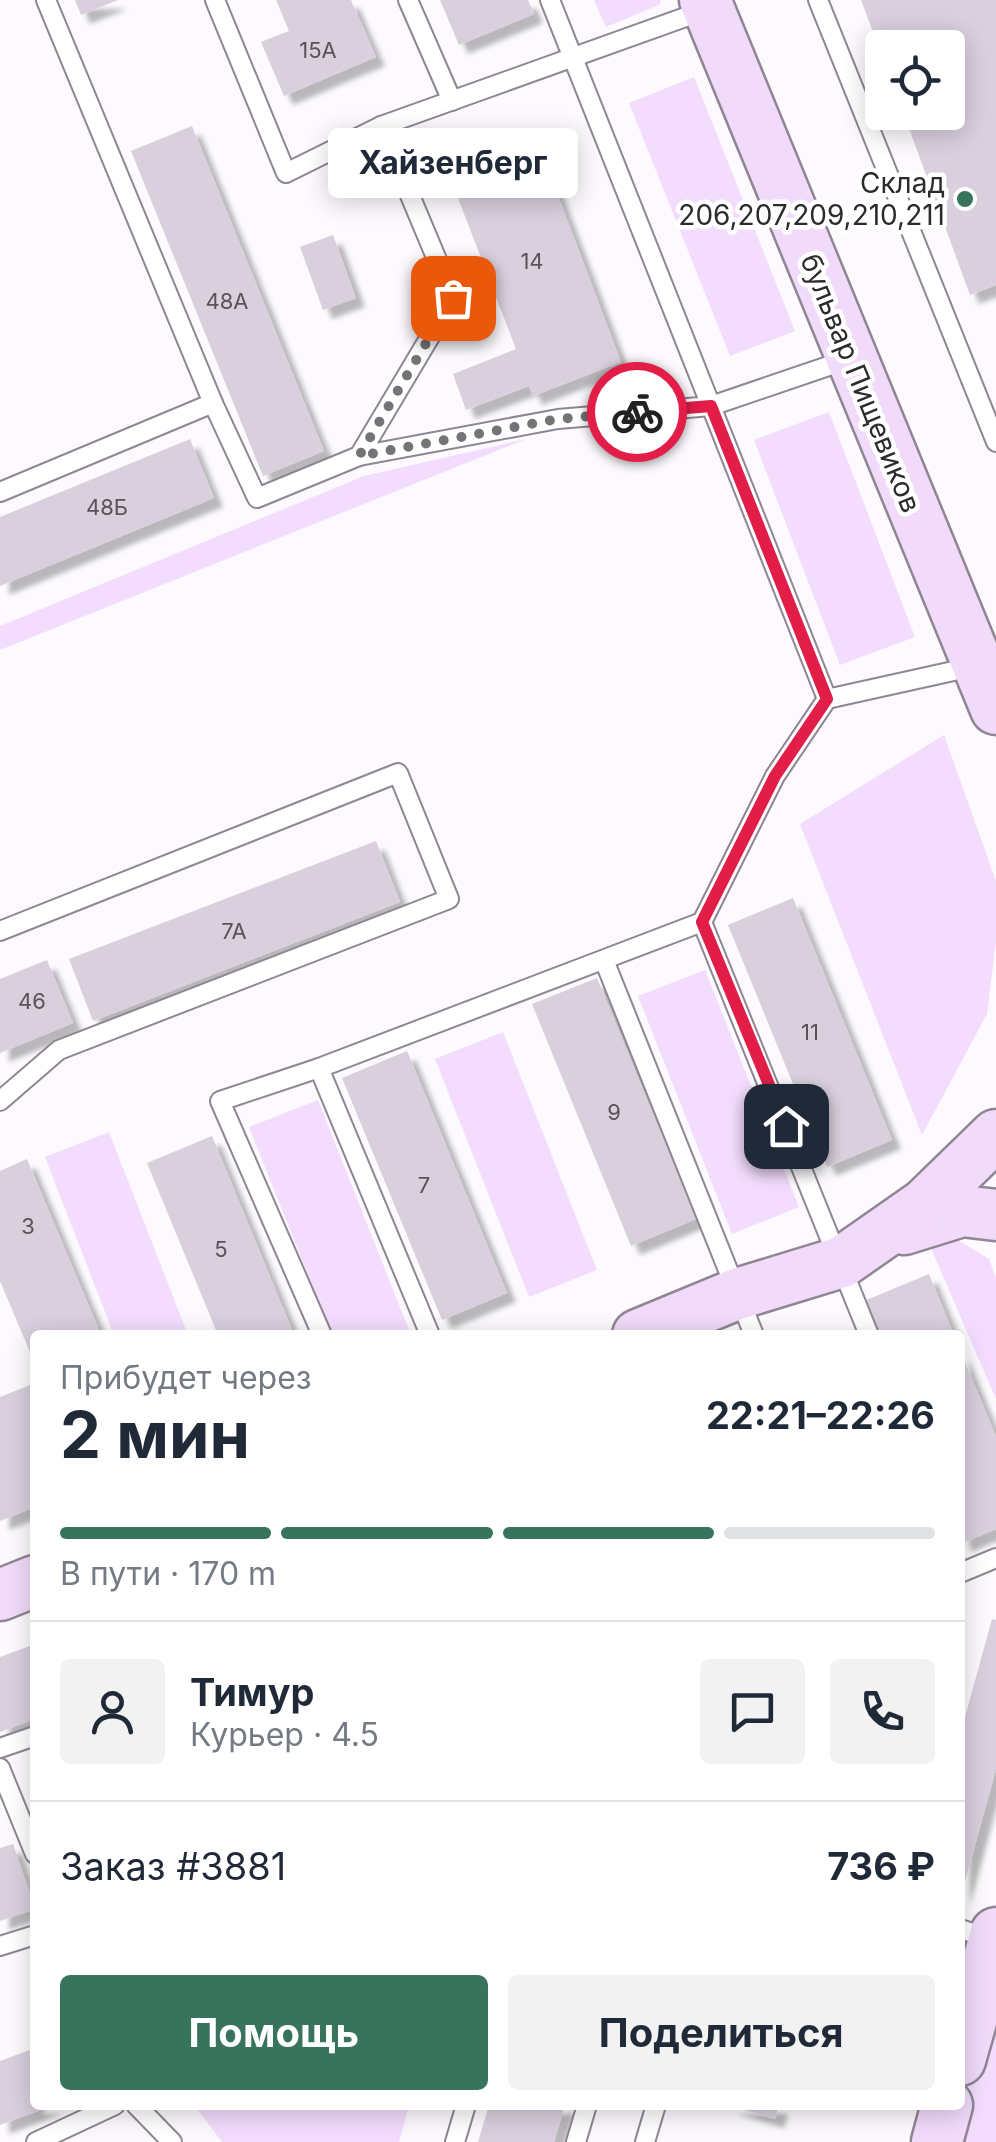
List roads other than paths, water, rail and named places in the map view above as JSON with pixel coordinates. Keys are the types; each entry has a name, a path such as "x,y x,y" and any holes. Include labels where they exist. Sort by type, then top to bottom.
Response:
{"main road":[{"name":"бульвар Пищевиков","path":"707,4 987,687"},
{"path":"665,1330 746,1315 861,1249 925,1204 996,1135"},
{"path":"861,1249 962,1211 996,1215"},
{"path":"0,1595 30,1583"},
{"path":"965,2033 983,1934"},
{"path":"937,2142 946,2110"}],"lane":[{"path":"46,0 213,403 257,498 359,456 558,419 711,406 850,358"},
{"path":"215,0 286,173 381,126 707,4"},
{"path":"408,0 452,101"},
{"path":"550,0 827,699"},
{"path":"818,0 996,442"},
{"path":"359,456 453,298 381,126"},
{"path":"0,492 213,403"},
{"path":"827,699 987,687"},
{"path":"320,1330 220,1101 318,1068 702,922 775,776 827,699"},
{"path":"0,931 398,773 449,899 59,1050 0,1100"},
{"path":"702,922 861,1249 869,1330"},
{"path":"604,960 746,1315"},
{"path":"318,1068 428,1330"},
{"path":"965,1571 996,1558"},
{"path":"0,1748 30,1738"},
{"path":"0,1768 30,1842"},
{"path":"0,1946 30,1937"},
{"path":"36,2142 104,2110"},
{"path":"141,2110 172,2142"},
{"path":"456,2142 465,2110"},
{"path":"576,2142 586,2110"},
{"path":"645,2142 655,2110"}],"place":[{"name":"Склад 206,207,209,210,211","path":"965,199"},
{"name":"Хайзенберг","path":"453,298"}]}
